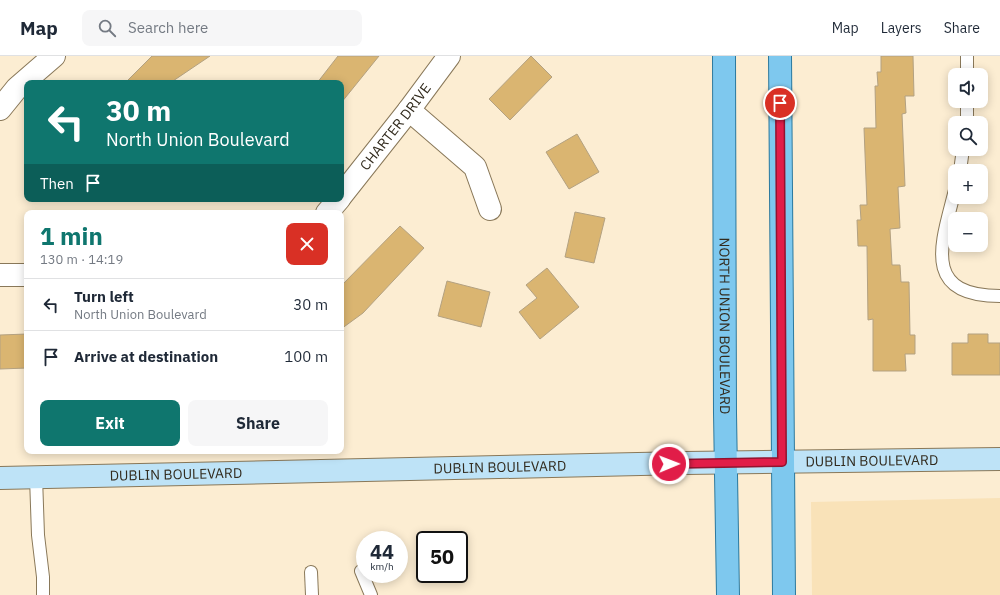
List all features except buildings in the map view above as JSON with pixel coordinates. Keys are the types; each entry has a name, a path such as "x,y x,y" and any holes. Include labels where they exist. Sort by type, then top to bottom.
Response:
{"main road":[{"name":"NORTH UNION BOULEVARD","path":"724,56 728,595"},
{"path":"780,56 784,595"},
{"name":"DUBLIN BOULEVARD","path":"0,478 726,463 1000,459"}],"street":[{"path":"26,80 54,56"},
{"name":"CHARTER DRIVE","path":"344,192 409,110 449,56"},
{"path":"0,109 17,88 24,82"},
{"path":"409,110 475,167 490,209"},
{"path":"329,210 336,202"},
{"path":"0,276 24,275"}],"lane":[{"path":"967,56 967,68"},
{"path":"952,204 941,246 942,265 950,280 965,291 985,296 1000,296"},
{"path":"36,477 38,535 43,577 43,595"},
{"path":"311,572 312,595"},
{"path":"366,583 371,595"}],"shaded area":[{"path":"1000,498 1000,595 812,595 811,502"}],"route":[{"path":"669,464 782,462 780,103"}]}
